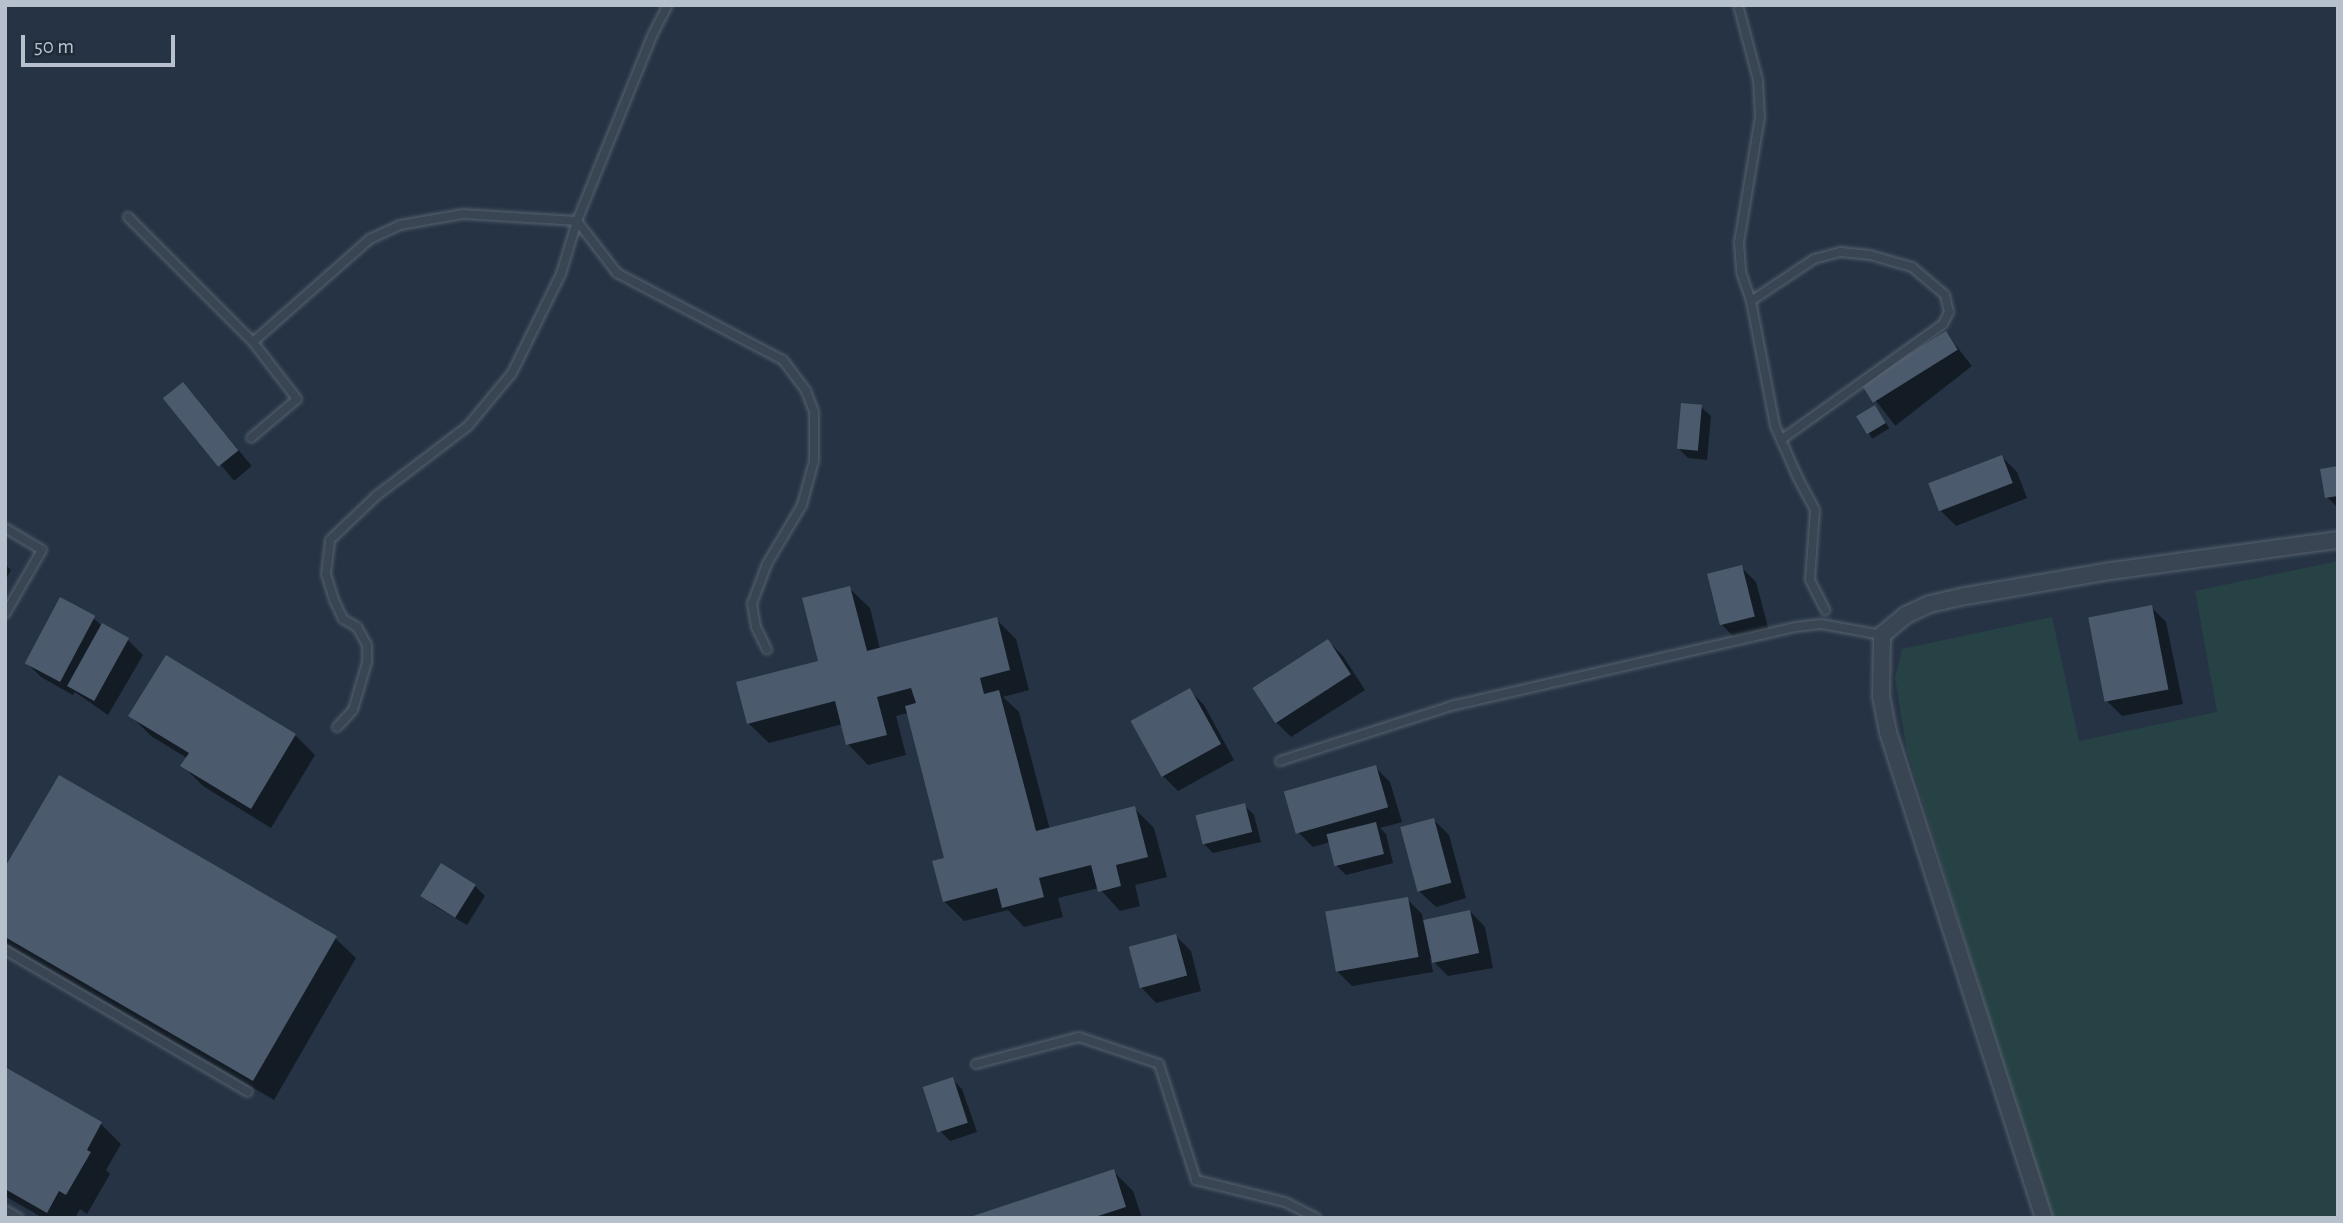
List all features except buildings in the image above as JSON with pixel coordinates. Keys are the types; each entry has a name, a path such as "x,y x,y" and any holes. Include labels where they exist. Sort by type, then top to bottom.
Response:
{"street":[{"path":"2044,1218 1888,732 1881,695 1882,635 1906,615 1930,604 1966,596 2111,571 2338,540"}],"lane":[{"path":"337,727 353,710 367,663 367,645 356,626 343,619 334,600 326,574 330,540 376,496 468,426 512,373 561,274 577,221 653,34 668,5"},
{"path":"1738,5 1758,80 1760,117 1740,242 1741,272 1751,302 1775,426 1815,510 1810,580 1825,610"},
{"path":"253,342 370,239 400,225 463,214 577,221 617,273 783,360 806,391 814,412 814,461 802,505 767,565 752,604 755,627 767,650"},
{"path":"128,217 253,342 297,399 251,438"},
{"path":"1751,302 1814,259 1841,253 1870,255 1912,267 1945,295 1949,312 1942,324 1781,440"},
{"path":"5,528 42,550 5,614"},
{"path":"1280,761 1451,706 1796,627 1821,624 1882,635"},
{"path":"5,950 248,1092"},
{"path":"976,1064 1079,1037 1159,1064 1196,1180 1285,1202 1316,1218"},
{"path":"5,1210 19,1218"}],"green space":[{"path":"2338,561 2338,1218 2050,1218 1907,751 1895,678 1902,649 2052,617 2079,741 2217,712 2195,591"}]}
